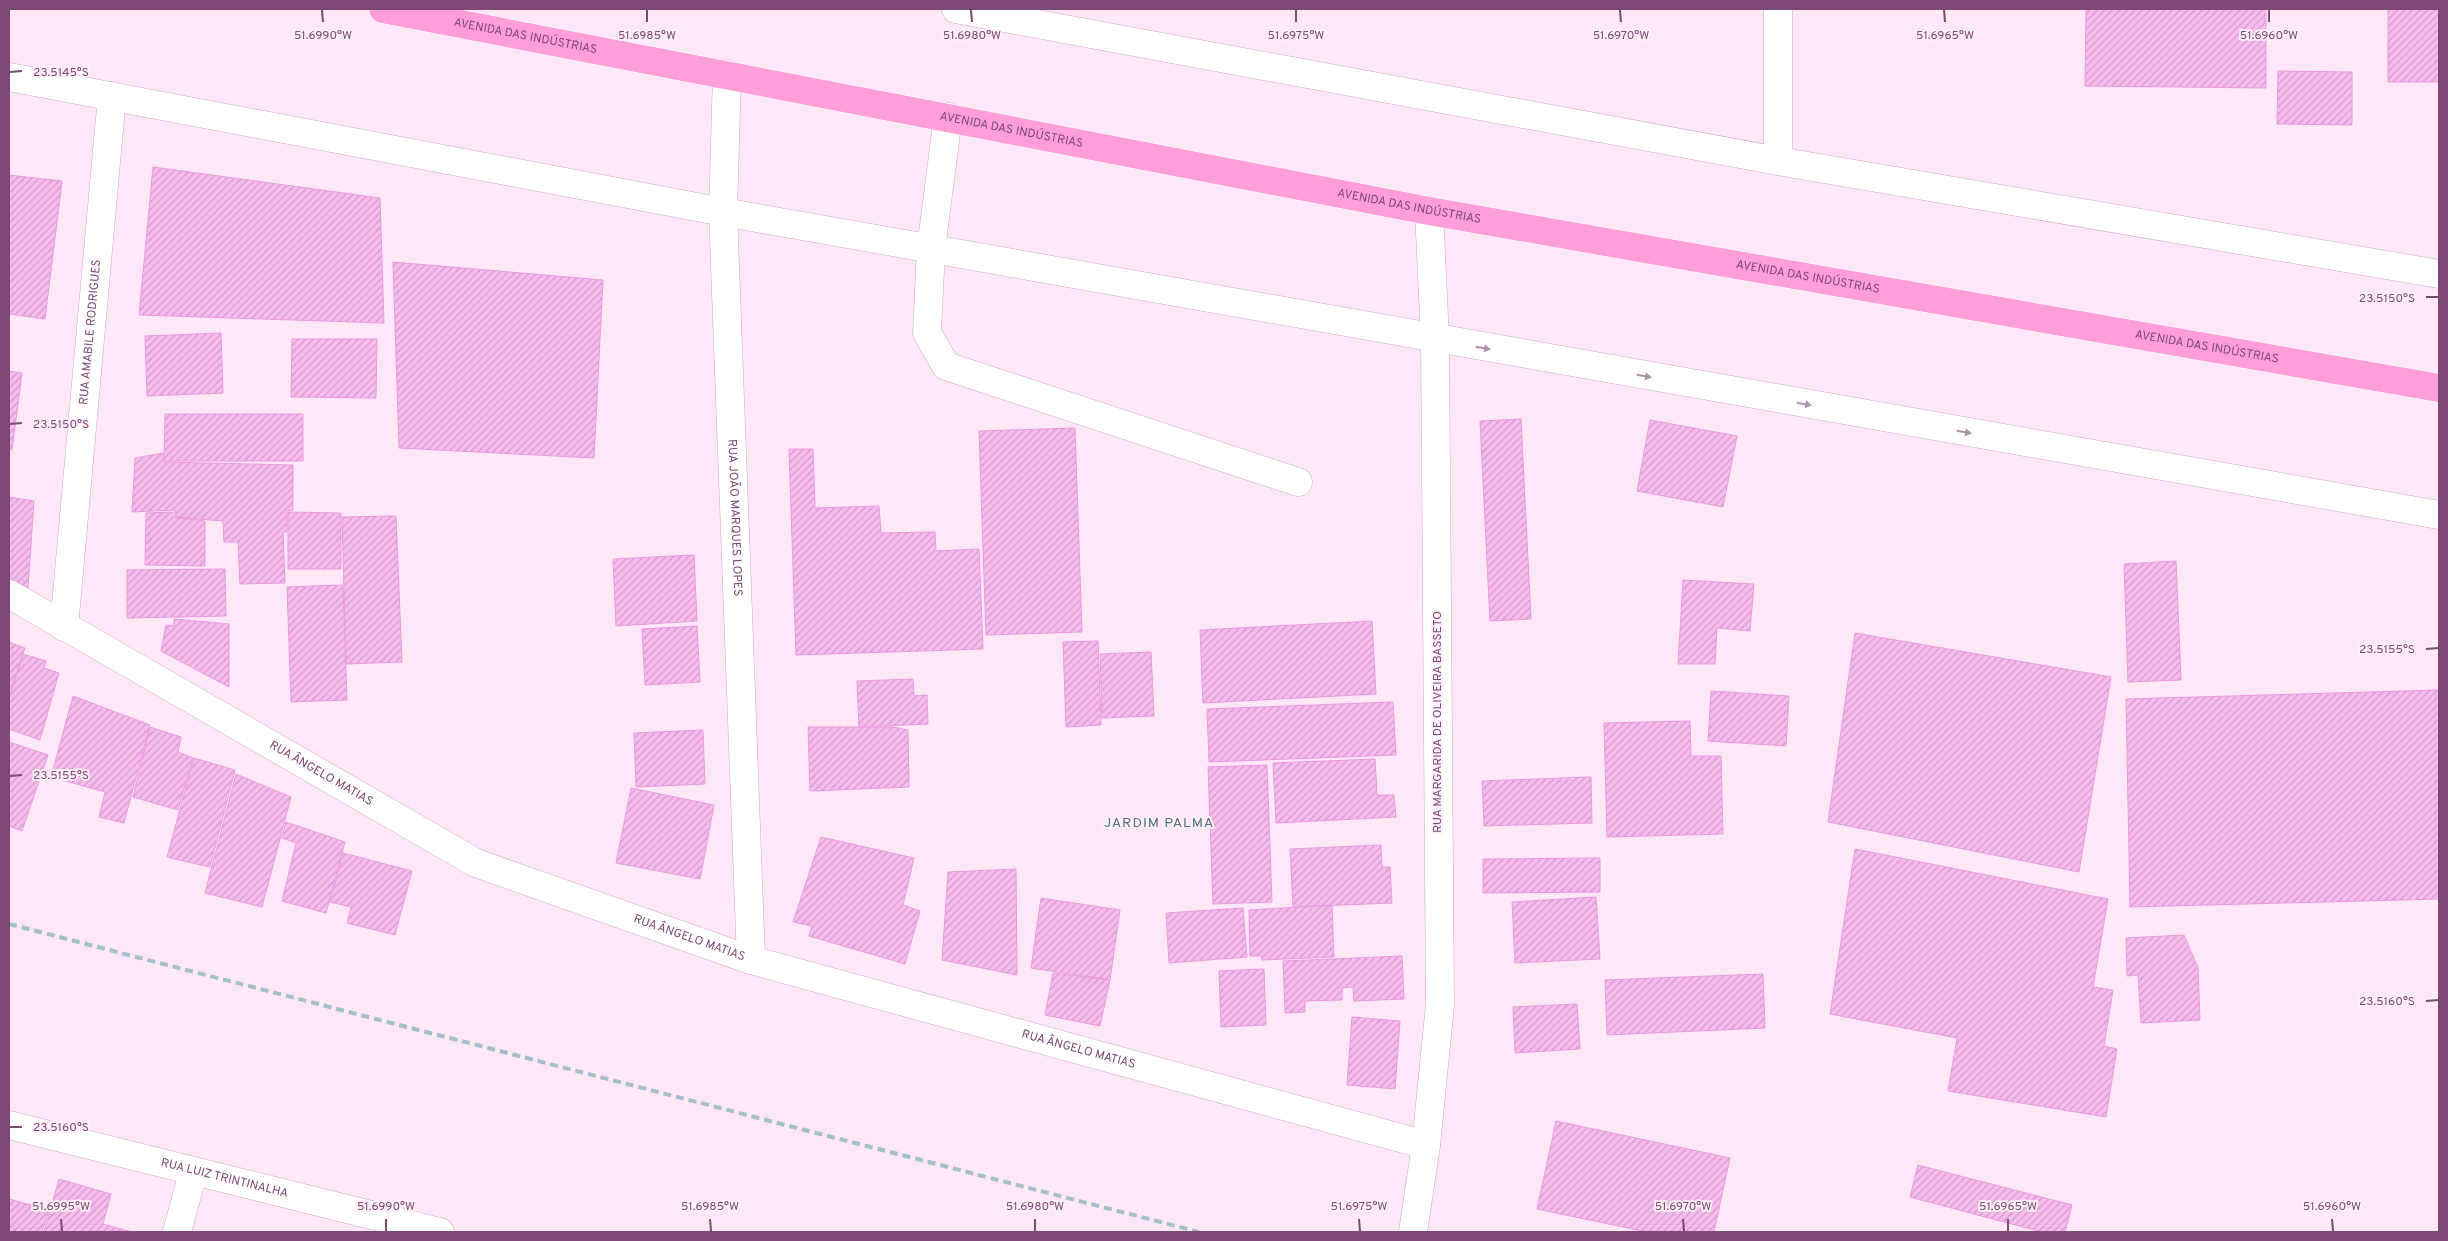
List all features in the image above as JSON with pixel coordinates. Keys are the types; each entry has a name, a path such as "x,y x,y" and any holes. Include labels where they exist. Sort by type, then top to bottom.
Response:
{"main road":[{"name":"AVENIDA DAS INDÚSTRIAS","path":"383,9 1429,211 2439,388"}],"street":[{"path":"956,9 1074,20 1778,161 2439,274"},
{"path":"1778,9 1778,161"},
{"name":"RUA JOÃO MARQUES LOPES","path":"727,74 723,212 751,960"},
{"path":"9,77 723,212 2439,515"},
{"name":"RUA AMABILE RODRIGUES","path":"64,627 112,96"},
{"path":"948,117 931,249 927,333 946,366 1298,482"},
{"name":"RUA MARGARIDA DE OLIVEIRA BASSETO","path":"1413,1232 1426,1145 1440,1005 1435,339 1429,211"},
{"name":"RUA ÂNGELO MATIAS","path":"9,594 476,863 751,960 1426,1145"},
{"name":"RUA LUIZ TRINTINALHA","path":"9,1125 193,1173 440,1232"},
{"path":"177,1232 193,1173"}],"building":[{"path":"2086,9 2266,9 2266,88 2085,86"},
{"path":"2388,9 2439,9 2439,82 2388,82"},
{"path":"2278,71 2352,72 2352,125 2277,124"},
{"path":"153,167 380,198 384,323 139,315"},
{"path":"9,175 62,181 45,319 9,314"},
{"path":"393,262 603,280 594,458 399,448"},
{"path":"221,333 223,393 147,396 145,336"},
{"path":"292,339 377,339 376,398 291,397"},
{"path":"9,371 22,373 12,450 9,449"},
{"path":"165,414 303,414 303,461 164,461"},
{"path":"1521,419 1531,619 1490,621 1480,421"},
{"path":"1650,420 1737,436 1723,507 1637,491"},
{"path":"1075,428 1082,632 986,635 979,431"},
{"path":"789,449 813,449 815,508 879,506 881,533 935,532 936,551 979,549 983,649 796,655"},
{"path":"163,453 164,462 293,465 293,510 287,511 287,532 283,532 285,583 240,584 238,542 224,542 223,521 175,517 175,510 132,512 135,458"},
{"path":"9,497 34,501 28,588 9,578"},
{"path":"173,512 173,517 205,521 205,566 145,565 146,513"},
{"path":"288,512 341,513 341,569 288,569"},
{"path":"396,516 402,662 346,664 342,517"},
{"path":"694,555 697,621 616,626 613,559"},
{"path":"2176,561 2181,680 2128,682 2124,564"},
{"path":"225,569 226,616 127,618 127,570"},
{"path":"1683,580 1754,584 1750,631 1717,628 1715,664 1678,664"},
{"path":"343,585 347,700 291,702 287,587"},
{"path":"174,619 229,624 229,687 161,651 166,625 174,626"},
{"path":"1372,621 1376,694 1203,703 1200,630"},
{"path":"697,626 700,682 645,685 642,629"},
{"path":"1855,633 2111,677 2079,872 1828,822"},
{"path":"1098,641 1101,725 1066,727 1063,642"},
{"path":"9,642 25,648 9,697"},
{"path":"1151,652 1154,716 1102,718 1100,654"},
{"path":"23,654 46,661 44,668 59,673 40,740 9,729 9,699"},
{"path":"913,679 914,696 927,695 928,724 859,727 857,681"},
{"path":"2439,690 2439,899 2130,907 2126,699"},
{"path":"1711,691 1789,696 1786,746 1708,741"},
{"path":"73,696 150,725 124,823 99,817 105,792 51,777"},
{"path":"1393,702 1396,755 1209,762 1207,709"},
{"path":"1690,721 1691,756 1721,756 1723,834 1607,837 1604,723"},
{"path":"150,727 181,737 178,752 193,758 178,810 133,797"},
{"path":"808,727 893,727 908,730 909,787 810,791"},
{"path":"703,730 705,784 636,787 634,733"},
{"path":"9,742 48,755 22,831 9,826"},
{"path":"194,758 235,770 210,867 167,857"},
{"path":"1375,759 1377,795 1394,795 1396,817 1276,823 1273,763"},
{"path":"1267,765 1272,902 1213,904 1208,767"},
{"path":"236,774 291,797 262,907 205,893"},
{"path":"1591,777 1592,823 1484,826 1482,781"},
{"path":"631,788 714,805 700,879 616,863"},
{"path":"286,822 345,842 326,913 282,901 296,843 282,838"},
{"path":"821,837 914,858 903,905 920,911 905,964 809,936 812,926 793,922"},
{"path":"1381,845 1382,867 1390,867 1392,903 1293,907 1290,849"},
{"path":"1855,849 2108,899 2093,987 2113,990 2104,1046 2117,1049 2106,1117 1948,1091 1957,1038 1830,1014"},
{"path":"343,853 412,871 395,935 347,923 351,907 330,902"},
{"path":"1600,858 1600,892 1483,893 1483,859"},
{"path":"1016,869 1017,975 942,960 948,872"},
{"path":"1596,897 1600,959 1515,963 1512,902"},
{"path":"1041,898 1120,910 1110,980 1031,968"},
{"path":"1332,905 1334,957 1262,960 1261,956 1250,956 1249,910"},
{"path":"1243,908 1247,957 1169,963 1166,913"},
{"path":"2184,935 2198,968 2200,1020 2141,1023 2138,975 2127,976 2126,938"},
{"path":"1402,956 1404,999 1354,1001 1353,987 1342,988 1342,1000 1305,1001 1305,1012 1285,1013 1283,961"},
{"path":"1264,969 1266,1025 1221,1027 1219,971"},
{"path":"1053,973 1110,980 1100,1026 1045,1015"},
{"path":"1763,974 1765,1028 1607,1035 1605,980"},
{"path":"1577,1004 1580,1049 1515,1053 1513,1007"},
{"path":"1352,1017 1400,1021 1395,1089 1347,1085"},
{"path":"1556,1121 1730,1158 1714,1232 1647,1232 1537,1209"},
{"path":"1918,1165 2072,1205 2065,1232 2042,1232 1910,1197"},
{"path":"59,1179 111,1194 103,1224 132,1232 44,1232"},
{"path":"9,1199 49,1210 42,1232 9,1232"}],"railway":[{"path":"9,924 1199,1232"}],"district":[{"name":"JARDIM PALMA","path":"1159,823"}]}
